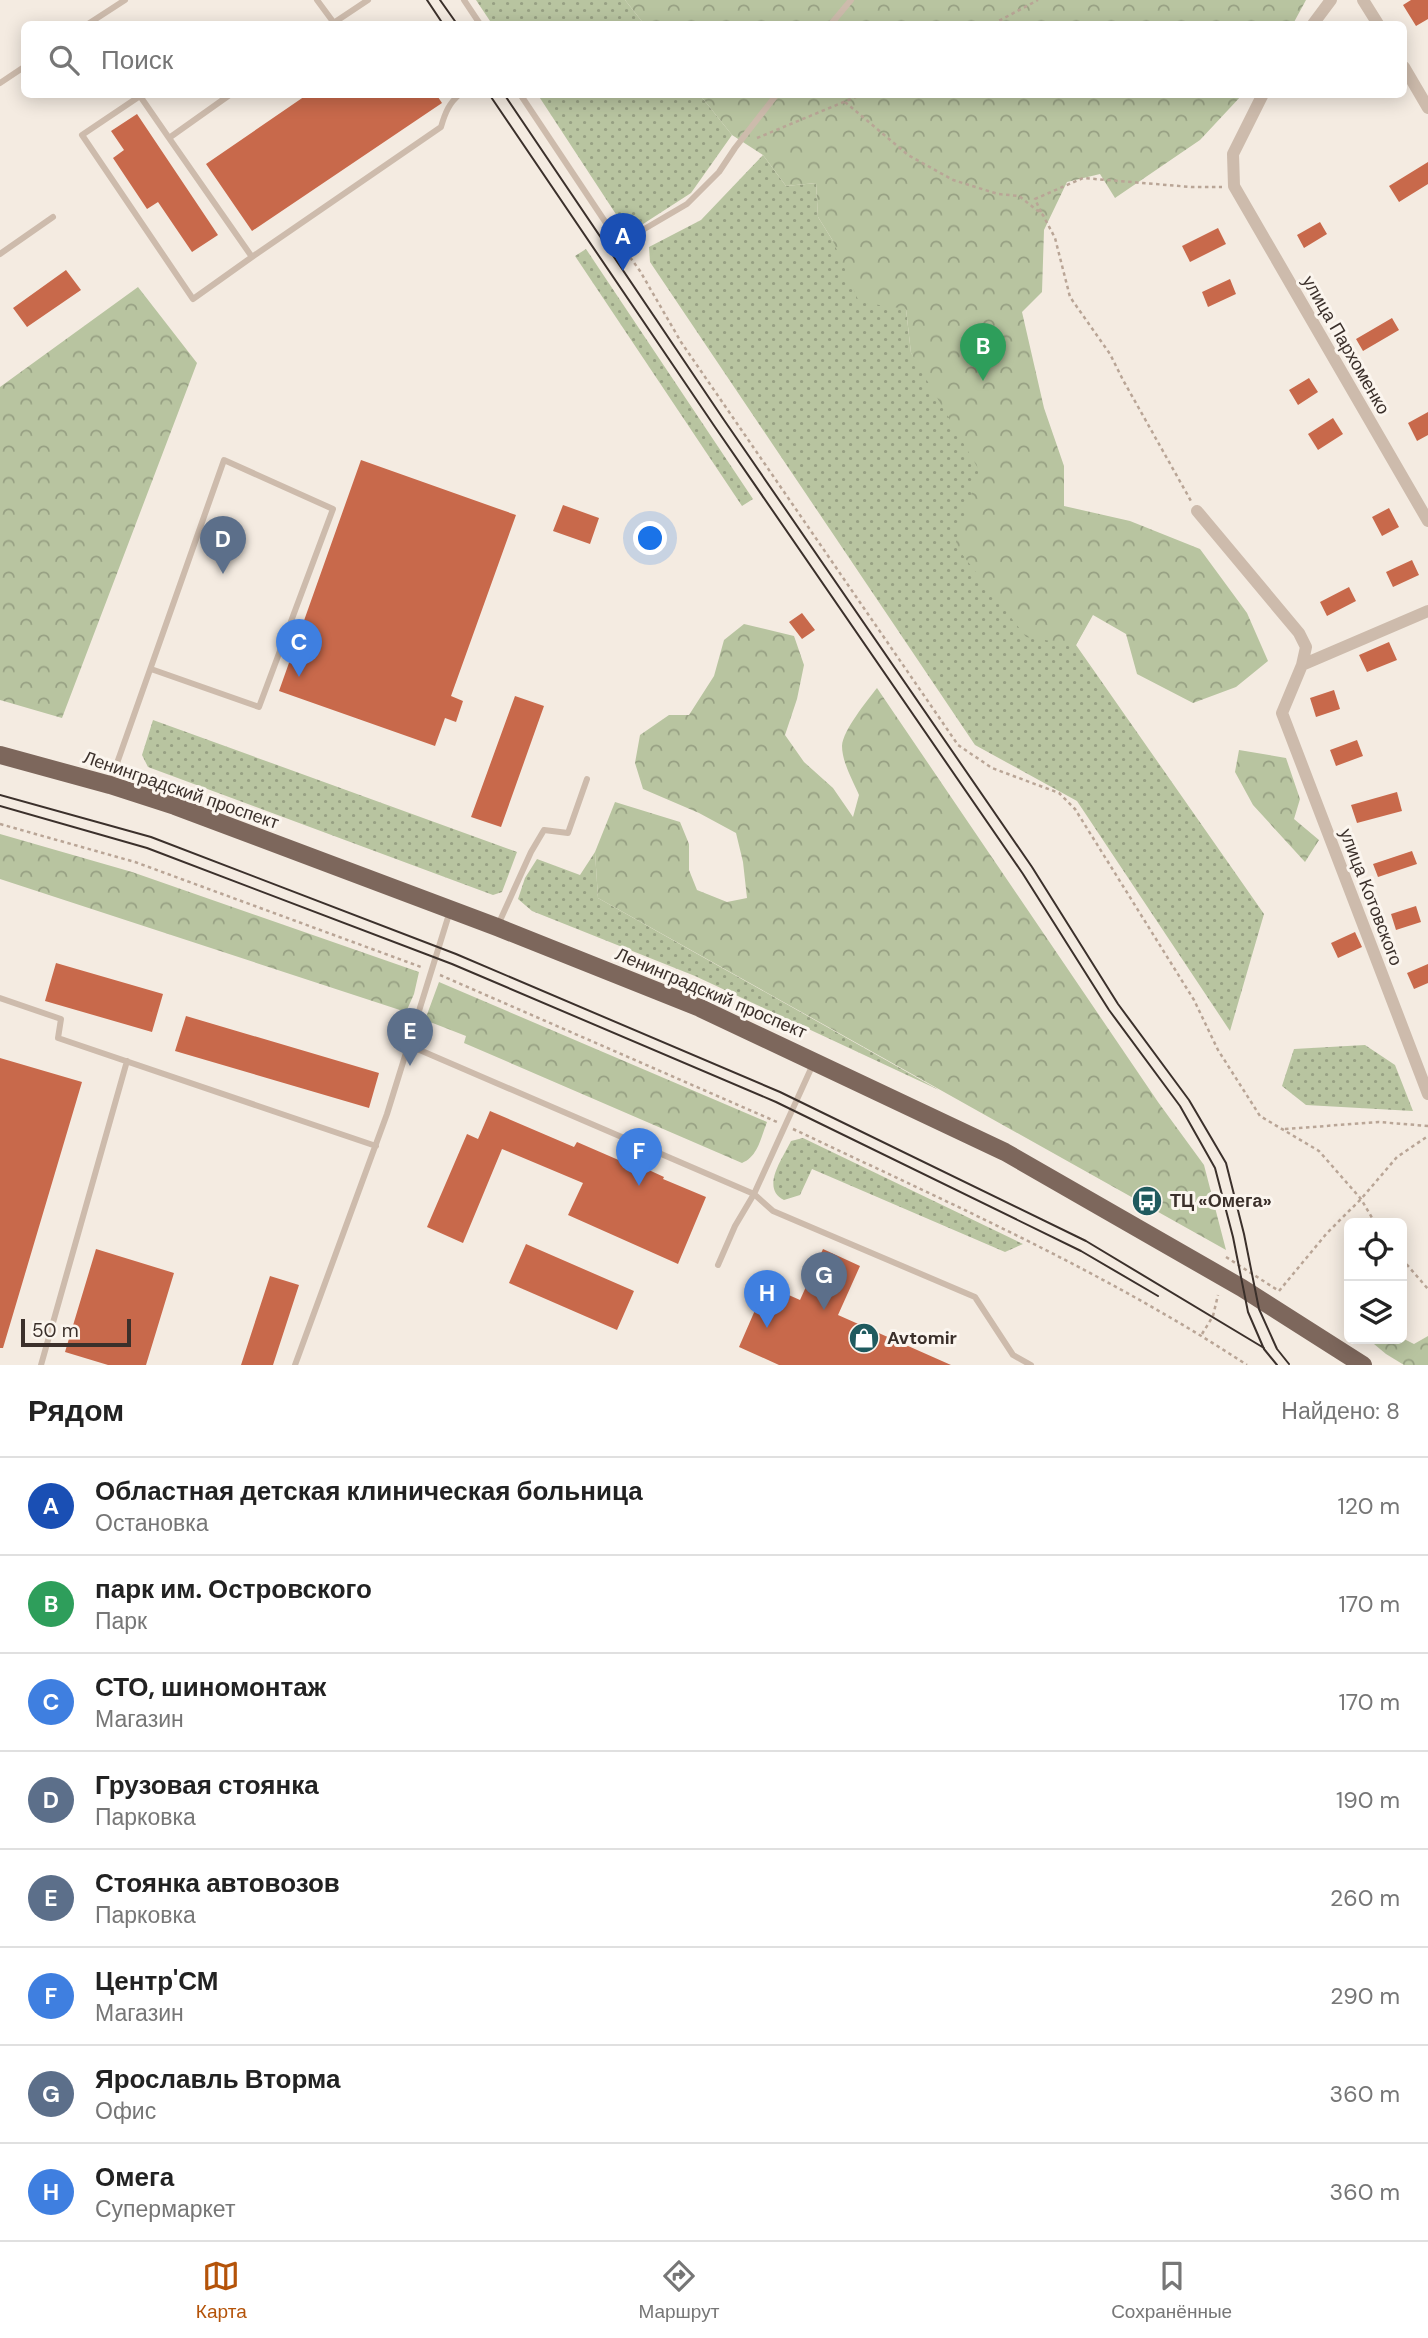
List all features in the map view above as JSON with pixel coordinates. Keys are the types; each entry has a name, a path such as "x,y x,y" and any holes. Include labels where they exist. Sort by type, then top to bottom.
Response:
{"main road":[{"name":"Ленинградский проспект","path":"0,755 175,806 497,927 700,1008 1005,1152 1242,1288 1363,1365"}],"street":[{"path":"1315,21 1331,0"},
{"path":"1363,0 1376,21"},
{"path":"1407,72 1428,108"},
{"path":"1234,186 1233,153 1261,98"},
{"name":"улица Пархоменко","path":"1234,186 1428,521"},
{"path":"1197,511 1299,633 1306,648 1302,665"},
{"path":"1302,665 1428,611"},
{"name":"улица Котовского","path":"1302,665 1282,713 1428,1094"}],"lane":[{"path":"93,21 125,0"},
{"path":"317,0 331,21"},
{"path":"337,21 368,0"},
{"path":"464,0 478,21"},
{"path":"834,21 851,0"},
{"path":"0,83 21,69"},
{"path":"137,98 82,135 193,299 441,127 445,113 455,98"},
{"path":"141,98 252,257"},
{"path":"169,138 225,98"},
{"path":"523,98 614,235 629,238 687,204 719,172 773,98"},
{"path":"0,254 53,217"},
{"path":"110,785 224,460 333,509 259,707 151,669"},
{"path":"497,927 531,852 544,830 568,833 587,779"},
{"path":"295,1365 376,1146 450,909"},
{"path":"0,998 61,1019 58,1038 376,1146"},
{"path":"408,1045 754,1194 773,1211 975,1297 1013,1355 1031,1365"},
{"path":"719,1265 814,1060"},
{"path":"41,1365 127,1061"}],"path":[{"path":"999,21 1038,0"},
{"path":"735,148 854,98"},
{"path":"845,102 908,155 953,180 998,194 1019,196 1043,215"},
{"path":"1197,511 1110,354 1070,297 1055,238 1035,199 1083,178 1191,187 1234,186"},
{"path":"614,235 640,271 688,353 958,745 992,768 1059,793 1075,809 1194,1000 1217,1050 1260,1116 1319,1151 1361,1199 1372,1218"},
{"path":"0,824 135,862 431,971 786,1125 1053,1252 1202,1335 1247,1365"},
{"path":"1283,1129 1379,1122 1428,1126"},
{"path":"1226,1256 1279,1291 1327,1233 1397,1157 1428,1136"},
{"path":"1407,1265 1428,1289"},
{"path":"1202,1335 1213,1316 1218,1295"}],"green space":[{"path":"476,0 625,0 642,21 490,21"},
{"path":"625,0 1306,0 1295,21 642,21"},
{"path":"540,98 702,98 732,135 691,193 640,226 623,225"},
{"path":"702,98 1239,98 1200,140 1115,198 1100,174 1067,182 1044,230 1042,292 1022,312 1044,408 1064,466 1064,506 1130,521 1200,549 1247,613 1268,661 1236,687 1193,703 1137,674 1126,634 1093,615 1076,645 1026,637 955,545 979,470 911,353 906,309 859,302 833,241 818,217 816,183 786,186 763,155 732,135"},
{"path":"763,155 786,186 816,183 818,217 833,241 906,309 911,353 1092,615 1076,645 1264,914 1230,1031 1077,801 975,745 650,262 649,247 701,220"},
{"path":"586,249 753,499 742,506 575,256"},
{"path":"138,287 197,363 62,718 0,700 0,387"},
{"path":"744,624 794,636 804,665 797,699 785,735 804,762 833,788 853,817 859,795 842,752 843,739 877,688 1158,1102 1204,1165 1226,1250 598,898 595,852 615,802 680,822 689,844 689,870 697,890 727,902 747,898 736,833 699,813 643,789 635,763 640,735 669,715 689,715 714,676 724,640"},
{"path":"153,720 517,852 502,892 493,895 148,767 142,755"},
{"path":"1239,750 1286,758 1300,799 1294,819 1319,840 1305,862 1253,805 1235,772"},
{"path":"0,834 132,872 419,972 414,994 406,1012 0,879"},
{"path":"595,852 598,898 939,1090 695,976 532,911 518,899 525,878 537,859 580,875"},
{"path":"439,982 767,1122 758,1146 752,1156 742,1163 464,1043 466,1036 425,1020"},
{"path":"1365,1045 1395,1065 1413,1111 1306,1105 1282,1086 1294,1049"},
{"path":"803,1138 1023,1244 1005,1252 812,1169 800,1195 784,1200 777,1195 774,1188 776,1172 791,1141"},
{"path":"1428,1336 1428,1365 1404,1365 1374,1344 1407,1344 1407,1340 1414,1344"}],"building":[{"path":"1411,0 1428,0 1428,19 1416,26 1403,5"},
{"path":"302,98 439,98 442,103 252,231 206,164"},
{"path":"137,114 218,235 192,252 158,202 147,209 113,158 124,150 111,131"},
{"path":"1428,162 1428,184 1399,202 1389,186"},
{"path":"1320,222 1327,234 1304,248 1297,235"},
{"path":"1218,228 1226,244 1190,262 1182,246"},
{"path":"66,270 81,290 27,327 13,308"},
{"path":"1230,279 1236,294 1208,307 1202,292"},
{"path":"1392,318 1399,330 1363,351 1356,339"},
{"path":"1309,378 1318,392 1298,405 1289,390"},
{"path":"1428,412 1428,435 1417,441 1408,423"},
{"path":"1333,418 1343,434 1318,450 1308,434"},
{"path":"361,460 516,515 451,696 463,701 456,722 445,718 435,746 279,691"},
{"path":"563,505 599,518 590,544 553,531"},
{"path":"1389,508 1399,527 1382,536 1372,517"},
{"path":"1412,560 1419,575 1393,587 1386,572"},
{"path":"1349,587 1356,601 1327,616 1320,602"},
{"path":"802,613 815,630 802,639 789,622"},
{"path":"1389,642 1397,660 1367,672 1359,655"},
{"path":"1334,690 1340,709 1316,717 1310,698"},
{"path":"515,696 544,706 501,827 471,817"},
{"path":"1357,740 1363,756 1336,766 1330,750"},
{"path":"1397,792 1402,811 1357,823 1351,805"},
{"path":"1412,851 1417,864 1378,877 1373,864"},
{"path":"1416,906 1421,922 1396,930 1391,914"},
{"path":"1355,932 1362,947 1338,958 1331,943"},
{"path":"56,963 163,994 152,1032 45,1001"},
{"path":"1428,964 1428,983 1414,989 1407,973"},
{"path":"186,1016 379,1073 369,1108 175,1051"},
{"path":"0,1058 82,1082 3,1348 0,1348"},
{"path":"490,1111 574,1147 577,1142 637,1168 638,1165 706,1197 678,1264 568,1215 583,1183 502,1149 463,1243 427,1227 467,1134 478,1139"},
{"path":"526,1244 634,1291 617,1330 509,1283"},
{"path":"96,1249 174,1273 146,1365 108,1365 65,1352"},
{"path":"823,1249 860,1266 838,1315 951,1365 779,1365 739,1347 766,1285 800,1300"},
{"path":"270,1276 299,1285 273,1365 241,1365"}],"tram line":[{"path":"427,0 441,21"},
{"path":"440,0 455,21"},
{"path":"492,98 1023,874 1109,1010 1180,1106 1215,1168 1233,1237 1248,1312 1264,1349 1277,1365"},
{"path":"507,98 724,420 1032,867 1118,1004 1189,1100 1226,1163 1259,1309 1277,1349 1289,1364"},
{"path":"0,795 151,837 456,954 780,1092 1086,1241 1264,1348"},
{"path":"0,806 147,848 452,964 776,1102 1081,1251 1158,1296"}],"place":[{"name":"Областная детская клиническая больница","path":"623,271"},
{"name":"парк им. Островского","path":"983,381"},
{"name":"Грузовая стоянка","path":"223,574"},
{"name":"СТО, шиномонтаж","path":"299,677"},
{"name":"Стоянка автовозов","path":"410,1066"},
{"name":"Центр'СМ","path":"639,1186"},
{"name":"ТЦ «Омега»","path":"1147,1201"},
{"name":"Ярославль Вторма","path":"824,1310"},
{"name":"Омега","path":"767,1328"},
{"name":"Avtomir","path":"864,1338"}]}
